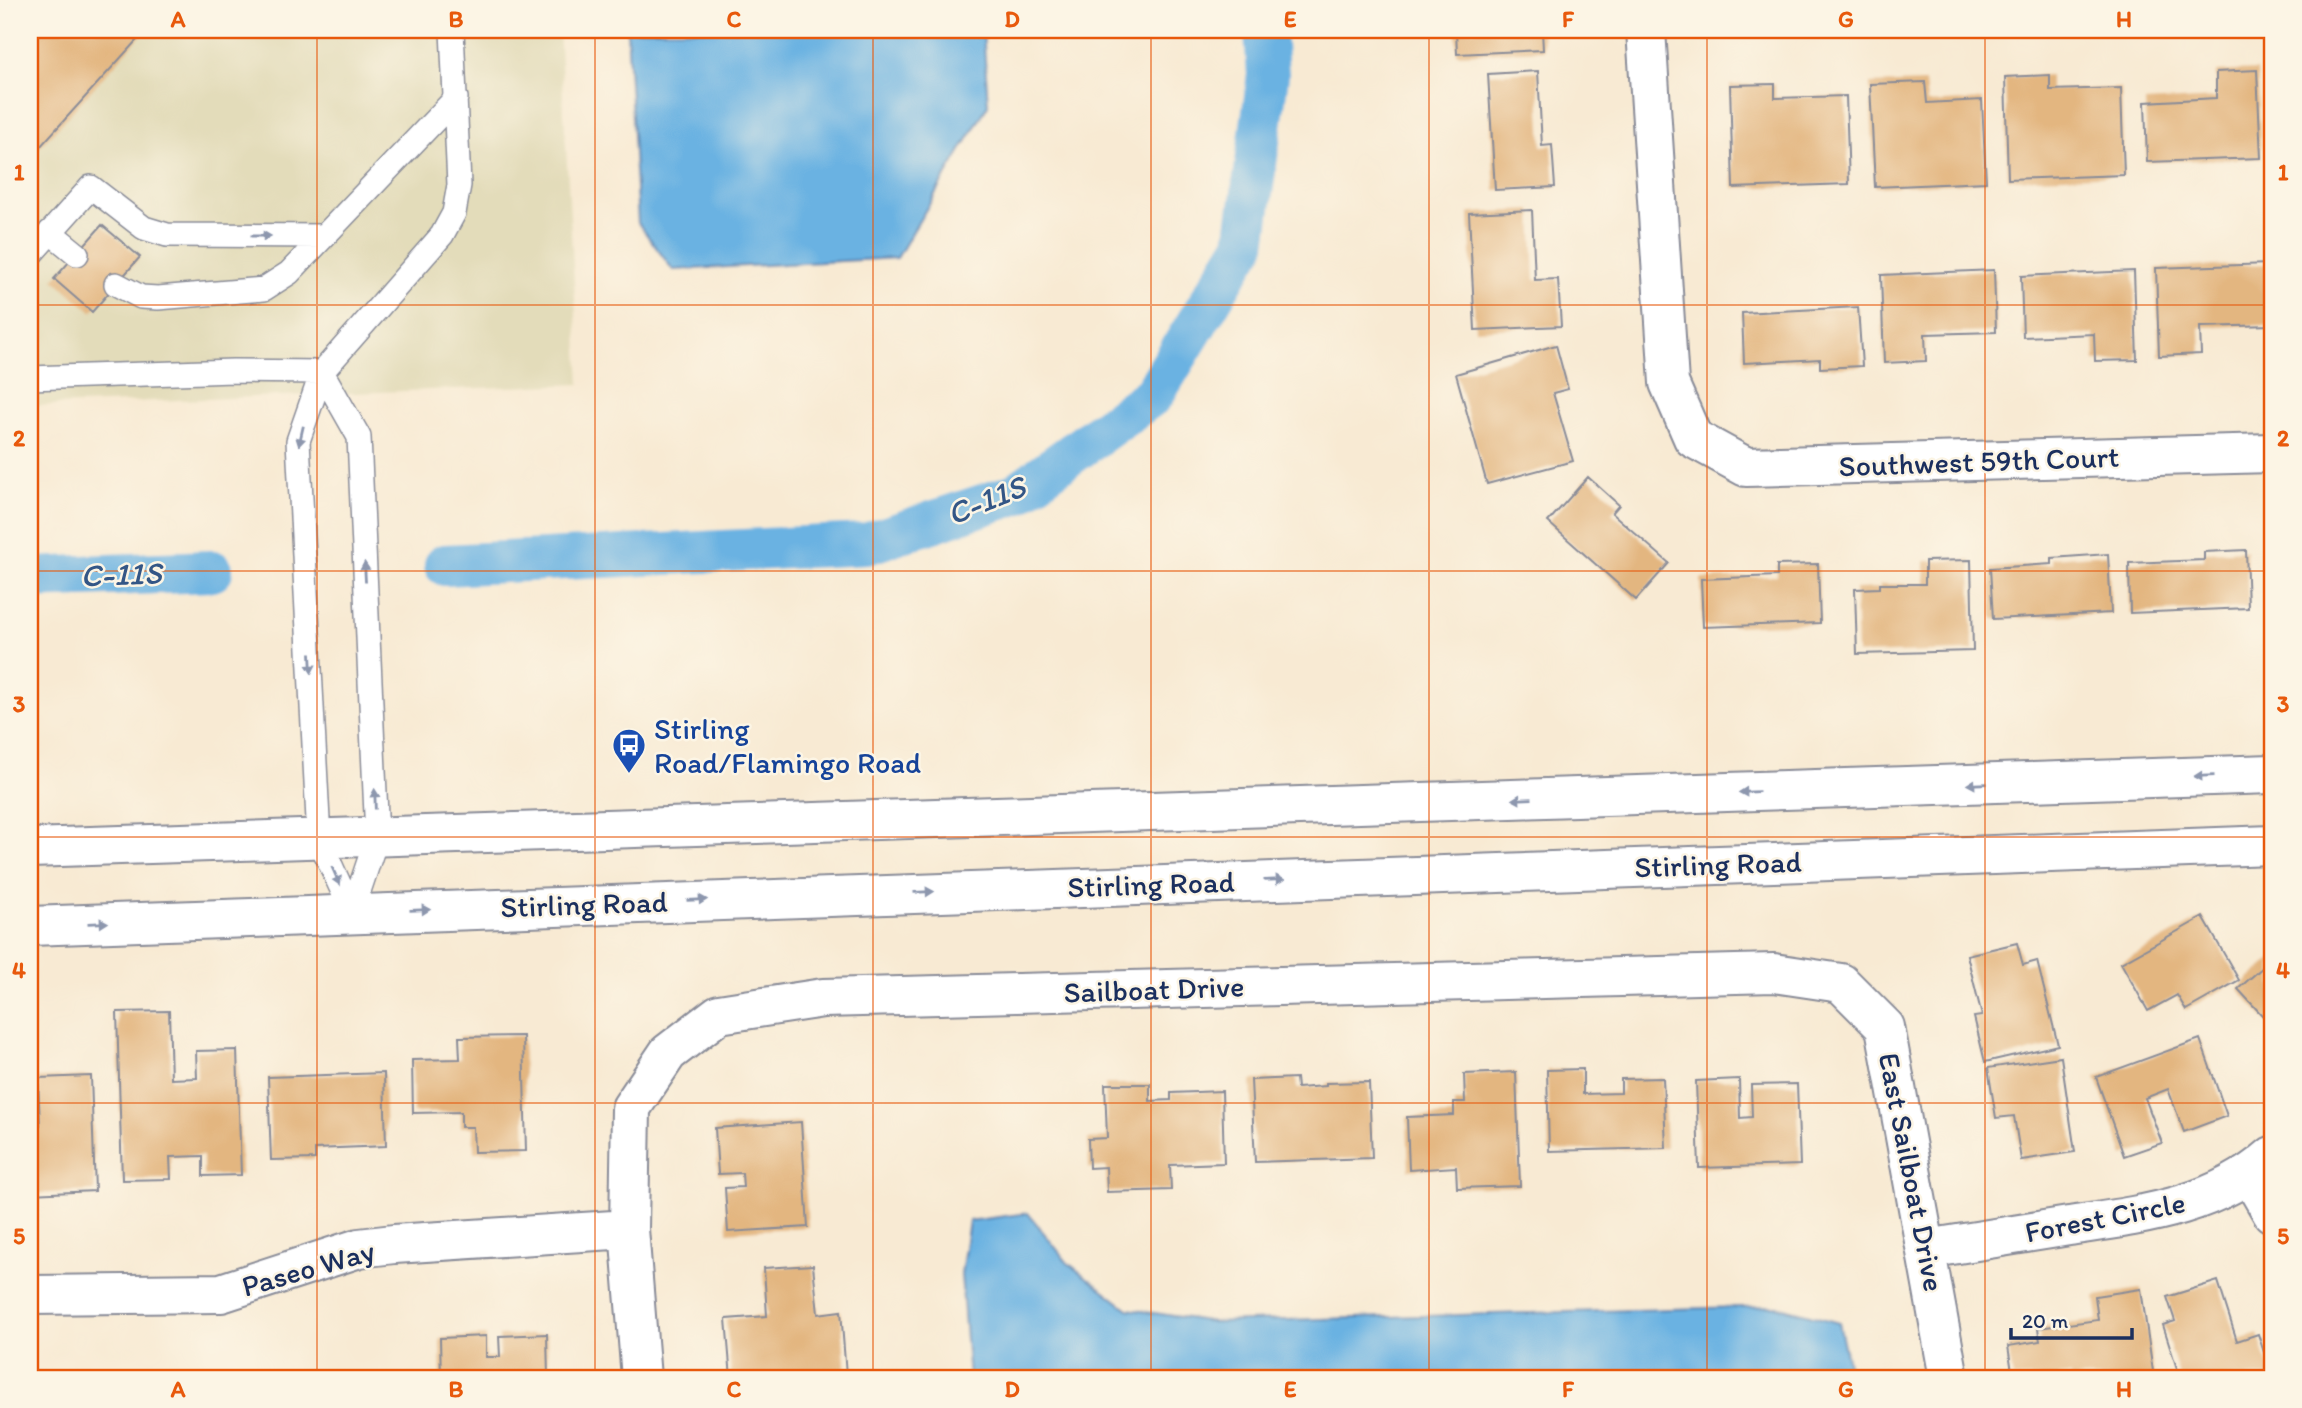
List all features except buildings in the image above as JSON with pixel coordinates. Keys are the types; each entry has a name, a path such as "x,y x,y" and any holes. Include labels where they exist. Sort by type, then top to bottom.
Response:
{"main road":[{"name":"Southwest 59th Court","path":"1646,30 1669,383 1693,438 1746,467 2272,453"},
{"path":"30,848 2272,774"},
{"name":"Stirling Road","path":"30,926 352,912 2272,845"},
{"name":"Sailboat Drive","path":"640,1378 629,1229 631,1108 668,1054 719,1014 823,998 851,997 1774,973 1841,983"},
{"name":"East Sailboat Drive","path":"1841,983 1885,1027 1949,1378"},
{"path":"2261,1166 2272,1213"},
{"name":"Forest Circle","path":"1927,1249 2157,1212 2202,1198 2261,1166"},
{"name":"Paseo Way","path":"30,1295 221,1293 359,1248 629,1229"}],"lane":[{"path":"352,912 319,839 298,441 322,372 442,235 454,213 459,185 452,30"},
{"path":"116,284 141,297 158,298 264,289 289,273 456,98"},
{"path":"30,255 91,187 144,228 167,235 324,236"},
{"path":"50,232 77,254"},
{"path":"30,378 233,371 322,372"},
{"path":"322,372 359,437 377,837 352,912"}],"shaded area":[{"path":"30,30 559,30 580,384 30,406"}],"water":[{"path":"627,30 983,30 988,105 897,258 673,270 638,223"},
{"path":"1028,1213 1068,1263 1128,1309 1213,1322 1777,1306 1839,1323 1851,1378 969,1378 961,1274 969,1221"}],"waterway":[{"name":"C-11S","path":"445,565 866,544 1016,494 1153,395 1245,244 1268,75 1265,30"},
{"name":"C-11S","path":"30,578 212,571"}],"place":[{"name":"Stirling Road/Flamingo Road","path":"629,775"}]}
